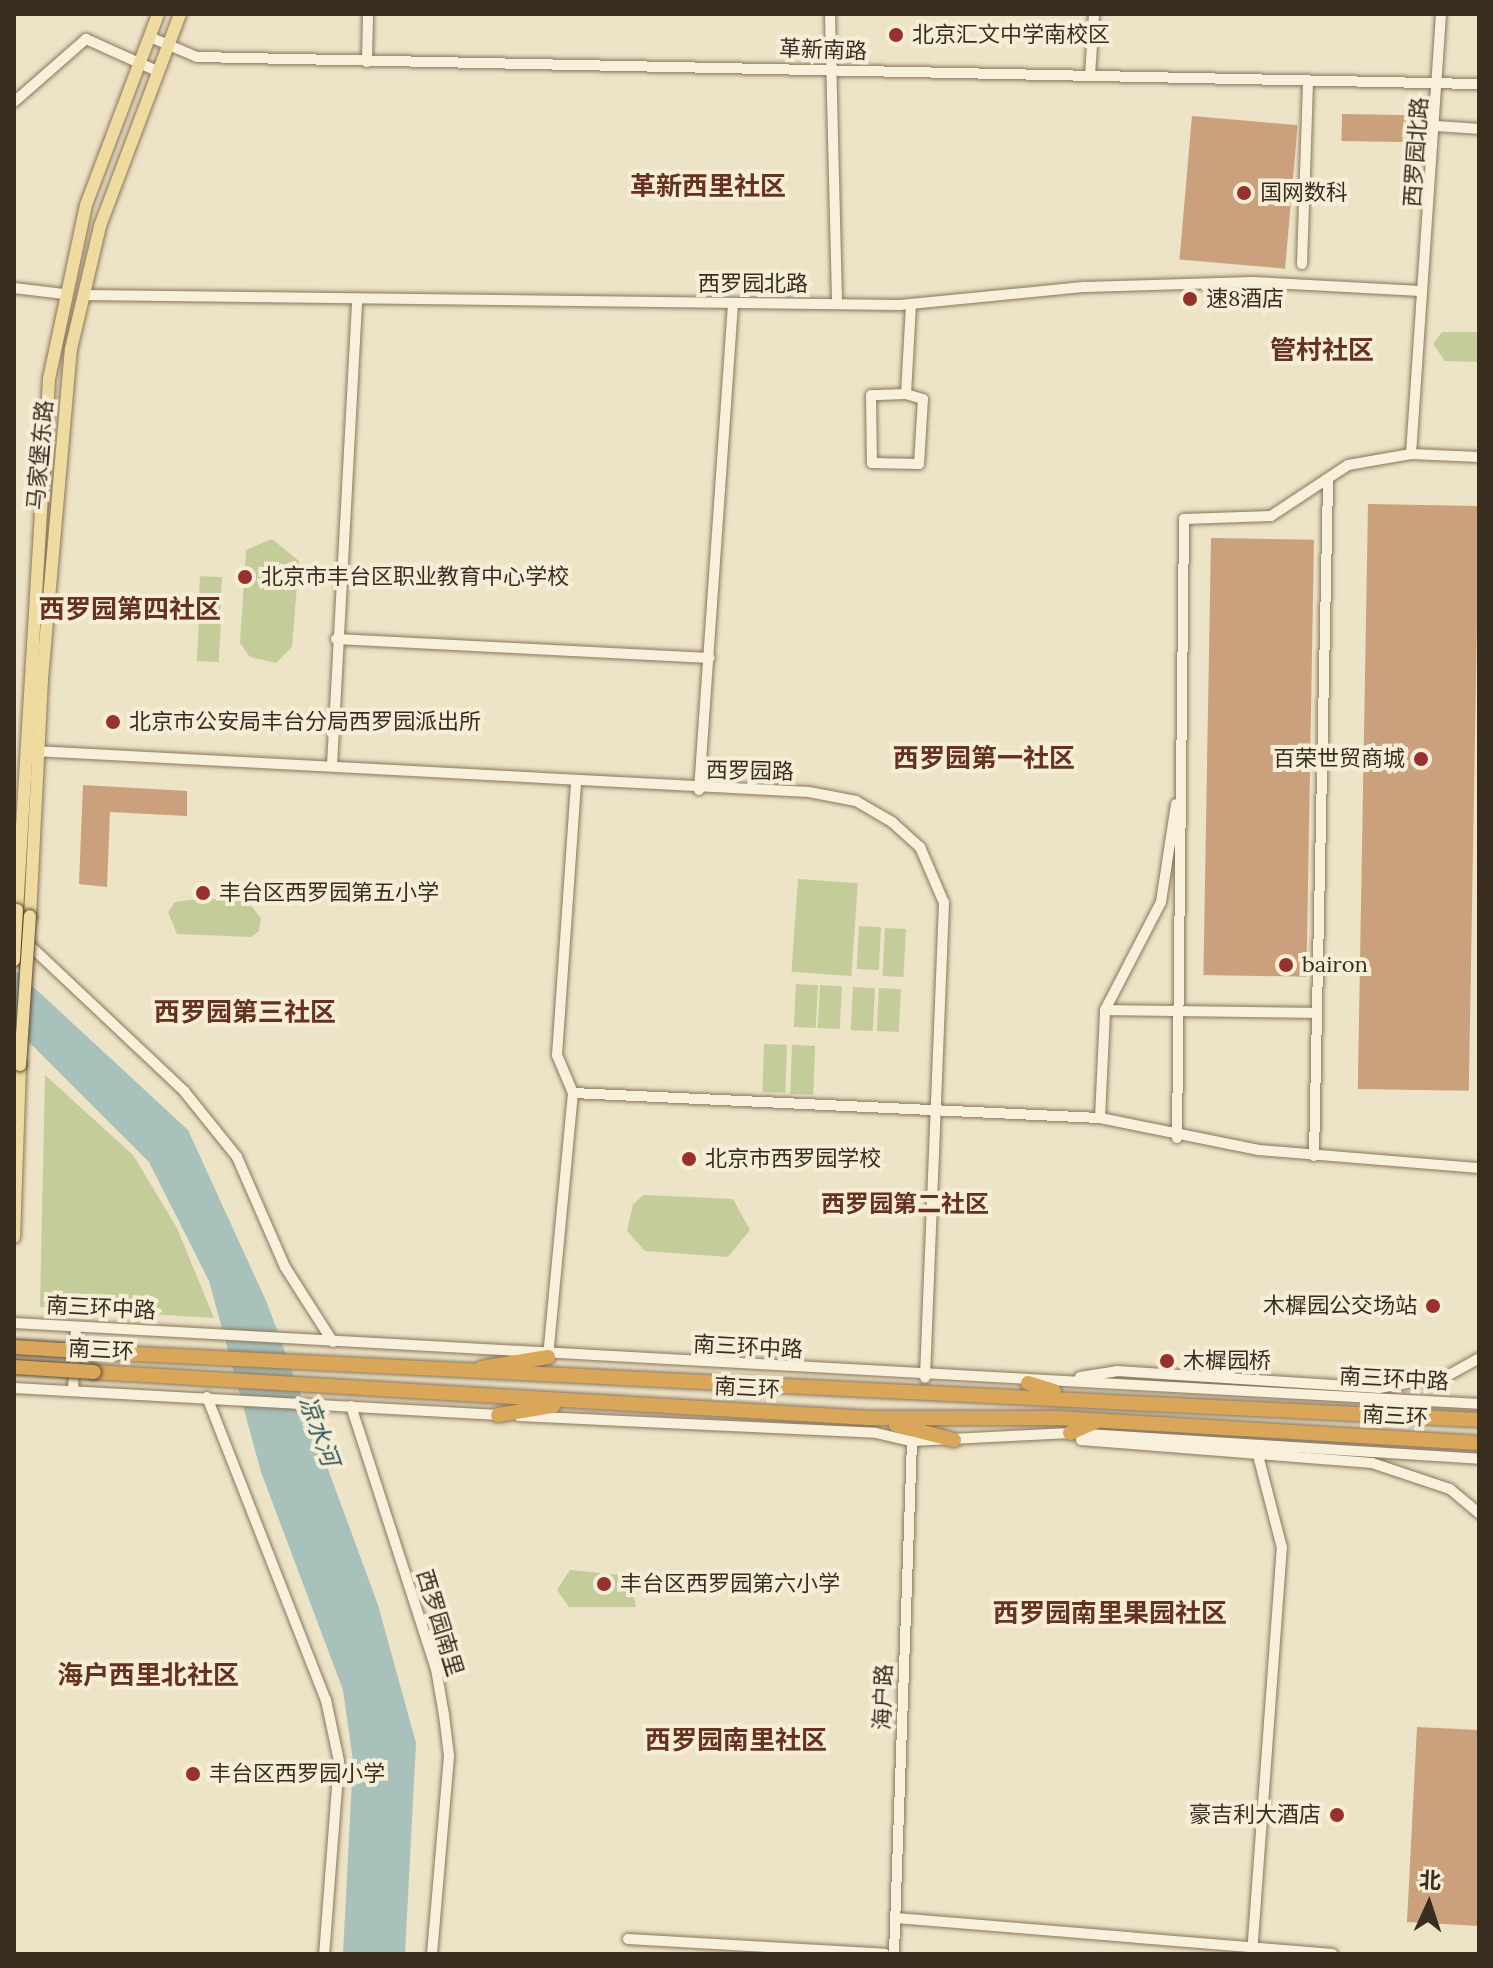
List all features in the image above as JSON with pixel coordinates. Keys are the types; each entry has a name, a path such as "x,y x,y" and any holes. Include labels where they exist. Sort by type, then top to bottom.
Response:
{"highway":[{"name":"南三环","path":"14,1347 942,1398 1066,1395 1479,1420"},
{"path":"455,1373 548,1357"},
{"name":"南三环","path":"14,1367 869,1418 1095,1421 1479,1443"},
{"path":"1028,1383 1066,1395"},
{"path":"498,1415 588,1401"},
{"path":"869,1418 954,1440"},
{"path":"1070,1433 1095,1421"}],"main road":[{"name":"马家堡东路","path":"14,1237 20,1065 30,916 33,750 49,379 64,294 86,205 158,14"},
{"name":"马家堡东路","path":"14,960 63,407 83,295 100,226 180,14"}],"street":[{"path":"367,62 368,14"},
{"path":"830,14 837,303"},
{"path":"1090,76 1094,14"},
{"name":"西罗园北路","path":"1411,454 1421,291 1441,84 1441,14"},
{"name":"革新南路","path":"150,37 197,57 1479,84"},
{"path":"14,102 86,39 159,72"},
{"path":"1302,264 1308,80"},
{"path":"1437,126 1479,129"},
{"name":"西罗园北路","path":"83,295 911,304 1253,282 1421,291"},
{"path":"14,288 64,294"},
{"path":"332,765 336,639 357,299"},
{"path":"699,790 733,304"},
{"path":"906,394 911,304"},
{"path":"906,394 923,399 919,464 872,463 871,395 906,394"},
{"path":"1100,1118 1105,1010 1161,902 1176,804 1184,519 1271,516 1348,465 1411,454 1479,457"},
{"path":"1314,1156 1328,480"},
{"path":"336,639 710,658"},
{"name":"西罗园路","path":"33,750 332,765 699,790 809,792 856,801 920,847 944,903 925,1378"},
{"path":"548,1357 573,1093 557,1055 576,783"},
{"path":"1176,804 1183,825 1177,1011 1177,1138"},
{"path":"14,929 184,1091 237,1157 285,1267 333,1342"},
{"path":"1105,1010 1317,1013"},
{"path":"573,1093 1100,1118 1177,1138 1314,1156 1479,1168"},
{"name":"南三环中路","path":"14,1323 925,1378 1028,1383 1060,1380 1479,1404"},
{"path":"73,1391 76,1327"},
{"path":"1060,1380 1117,1371 1379,1388 1447,1376 1479,1358"},
{"path":"14,1388 876,1433 912,1441 1070,1433 1479,1459"},
{"path":"207,1397 326,1700 339,1761 324,1954"},
{"name":"西罗园南里","path":"351,1406 436,1669 444,1715 449,1756 432,1954"},
{"path":"1015,1437 1407,1470 1450,1489 1479,1513"},
{"name":"海户路","path":"894,1954 912,1441"},
{"path":"1252,1952 1282,1548 1259,1459"},
{"path":"896,1918 1252,1952 1333,1954"},
{"path":"628,1939 885,1954"}],"green space":[{"path":"1442,332 1479,332 1479,362 1445,361 1433,344"},
{"path":"272,539 299,561 292,647 276,663 250,657 240,643 246,550"},
{"path":"200,576 222,577 220,618 198,617"},
{"path":"199,619 221,620 219,662 197,661"},
{"path":"798,879 858,883 851,976 792,972"},
{"path":"204,898 248,902 261,918 259,931 251,937 177,934 168,912 175,902"},
{"path":"859,926 881,927 879,970 857,969"},
{"path":"885,928 906,929 903,977 882,976"},
{"path":"796,984 818,985 816,1028 794,1027"},
{"path":"820,985 842,986 840,1029 818,1028"},
{"path":"853,987 875,988 873,1031 851,1030"},
{"path":"879,988 901,989 899,1032 877,1031"},
{"path":"764,1044 787,1045 785,1093 762,1092"},
{"path":"792,1045 815,1046 813,1095 790,1094"},
{"path":"45,1075 133,1155 177,1228 214,1318 40,1307"},
{"path":"644,1195 733,1199 750,1230 728,1257 645,1251 627,1231 633,1204"},
{"path":"570,1570 630,1576 636,1607 569,1607 557,1590"}],"water":[{"path":"14,969 188,1130 267,1303 378,1605 416,1743 405,1954 343,1954 353,1761 343,1690 261,1472 209,1281 149,1162 14,1027"}],"building":[{"name":"国网数科","path":"1342,114 1416,115 1416,142 1342,141"},
{"name":"国网数科","path":"1192,116 1298,125 1285,269 1179,259"},
{"name":"百荣世贸商城","path":"1368,504 1479,506 1469,1091 1358,1089"},
{"name":"百荣世贸商城","path":"1211,538 1314,540 1306,977 1203,975"},
{"path":"83,785 187,791 187,816 110,812 107,887 79,884"},
{"path":"1417,1727 1479,1730 1479,1926 1407,1922"}],"place":[{"name":"北京汇文中学南校区","path":"896,35"},
{"name":"国网数科","path":"1244,193"},
{"name":"速8酒店","path":"1190,299"},
{"name":"北京市丰台区职业教育中心学校","path":"245,577"},
{"name":"北京市公安局丰台分局西罗园派出所","path":"113,722"},
{"name":"百荣世贸商城","path":"1421,759"},
{"name":"丰台区西罗园第五小学","path":"203,893"},
{"name":"bairon","path":"1286,965"},
{"name":"北京市西罗园学校","path":"689,1159"},
{"name":"木樨园公交场站","path":"1433,1306"},
{"name":"木樨园桥","path":"1167,1361"},
{"name":"丰台区西罗园第六小学","path":"604,1584"},
{"name":"丰台区西罗园小学","path":"193,1774"},
{"name":"豪吉利大酒店","path":"1337,1815"}],"district":[{"name":"革新西里社区","path":"708,186"},
{"name":"管村社区","path":"1322,350"},
{"name":"西罗园第四社区","path":"130,609"},
{"name":"西罗园第一社区","path":"984,758"},
{"name":"西罗园第三社区","path":"245,1012"},
{"name":"西罗园第二社区","path":"905,1204"},
{"name":"西罗园南里果园社区","path":"1110,1613"},
{"name":"海户西里北社区","path":"148,1675"},
{"name":"西罗园南里社区","path":"736,1740"}],"water label":[{"name":"凉水河","path":"319,1431"}]}
